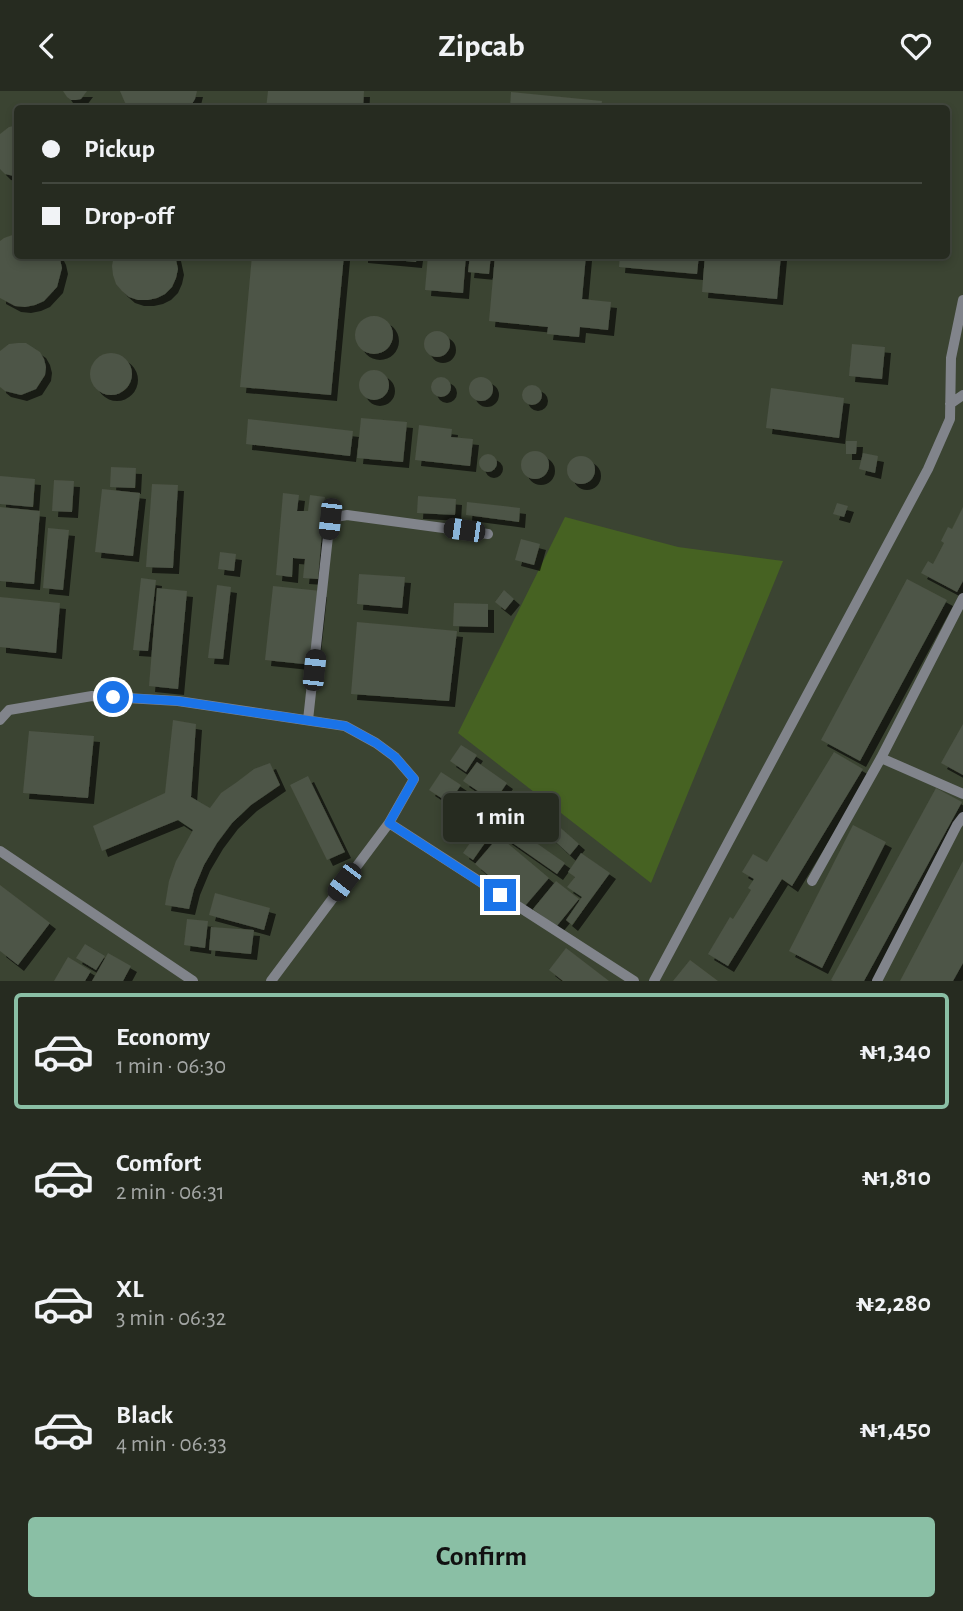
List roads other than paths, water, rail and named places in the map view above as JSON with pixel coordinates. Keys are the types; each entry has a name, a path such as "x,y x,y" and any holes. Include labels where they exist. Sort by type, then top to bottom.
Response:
{"lane":[{"path":"654,981 928,469 950,419 951,358 963,300"},
{"path":"950,404 963,395"},
{"path":"308,720 330,519 347,515 488,534"},
{"path":"812,881 881,758 963,598"},
{"path":"0,720 9,710 92,696 178,701 345,726 395,757 414,779 389,823 271,981"},
{"path":"881,758 963,795"},
{"path":"389,823 634,981"},
{"path":"877,981 961,824"},
{"path":"0,851 193,981"}]}
